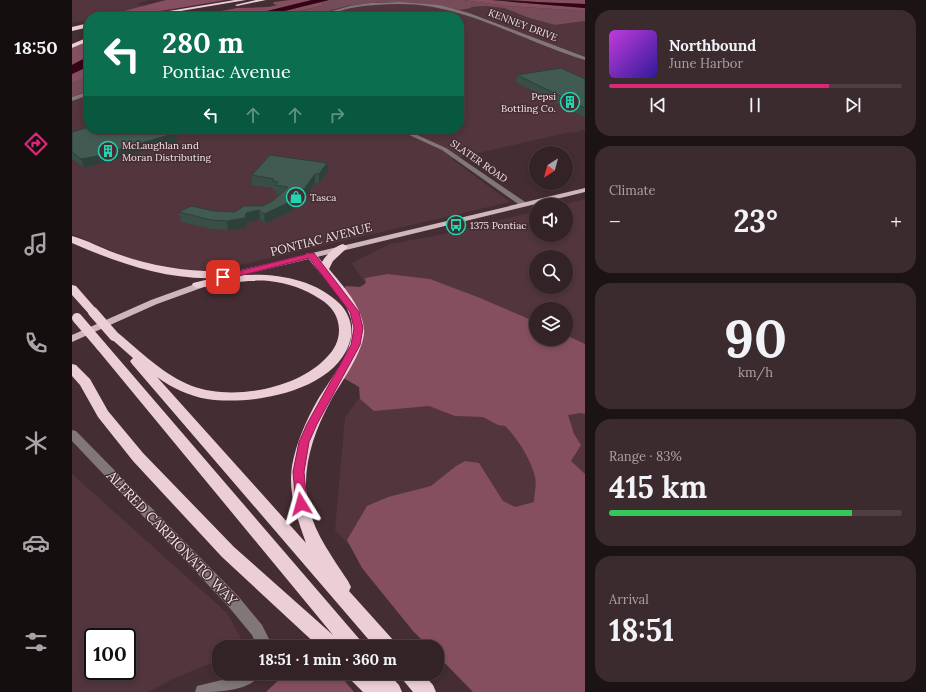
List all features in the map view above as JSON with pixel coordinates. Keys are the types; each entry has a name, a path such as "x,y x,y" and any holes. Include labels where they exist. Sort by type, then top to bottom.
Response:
{"highway":[{"path":"168,12 245,0"},
{"path":"179,12 245,0"},
{"path":"196,12 264,0"},
{"path":"72,29 84,27"},
{"path":"72,35 83,33"},
{"path":"72,46 84,41"},
{"path":"72,239 116,257 164,272 199,275 237,273"},
{"path":"323,270 329,259 343,248"},
{"path":"311,255 354,312 358,322 358,334 351,355 307,433 300,462 299,485 306,523 314,543 362,618"},
{"path":"114,336 156,370 181,385 206,394 228,396 264,394 296,384 322,369 333,359 341,346 345,334 342,316 330,299 310,288 290,281 268,278 197,286"},
{"path":"72,288 381,640"},
{"path":"75,315 348,640"},
{"path":"72,368 85,382 103,414 114,429 144,463 228,552 324,640"},
{"path":"365,680 377,692"},
{"path":"382,680 392,692"},
{"path":"416,680 426,692"}],"main road":[{"name":"PONTIAC AVENUE","path":"72,339 125,314 197,286 237,273 585,190"}],"street":[{"name":"KENNEY DRIVE","path":"331,12 371,4 405,3 439,6 461,12"},
{"name":"KENNEY DRIVE","path":"464,13 585,59"},
{"path":"72,99 82,96"},
{"name":"SLATER ROAD","path":"411,134 444,149 524,204"},
{"name":"ALFRED CARPIONATO WAY","path":"72,434 233,600 262,640"},
{"path":"203,692 233,685 244,680"}],"shaded area":[{"path":"72,0 150,0 136,4 145,5 138,8 122,12 84,12 84,22 72,23"},
{"path":"166,0 226,0 155,12 120,12"},
{"path":"312,0 263,12 216,12 237,8 269,7 277,5 273,4 274,2"},
{"path":"312,0 329,0 280,12 263,12"},
{"path":"329,0 463,0 507,6 585,11 585,21 555,25 529,18 504,8 485,6 471,7 460,10 415,3 381,2 347,6 325,12 294,12 321,6 323,4 321,2"},
{"path":"463,0 491,0 585,8 585,11 507,6"},
{"path":"491,0 585,4 585,8"},
{"path":"514,0 585,0 585,4 548,3"},
{"path":"321,2 323,4 321,6 294,12 280,12"},
{"path":"381,2 415,3 450,7 485,6 504,8 529,18 555,25 585,21 585,131 582,130 575,133 570,132 452,159 510,202 240,265 202,271 189,271 157,266 124,256 72,234 72,97 84,92 84,134 464,134 464,12 326,12 347,6"},
{"path":"84,43 84,59 72,65 72,48"},
{"path":"84,59 84,68 72,74 72,65"},
{"path":"84,68 84,78 72,83 72,74"},
{"path":"84,77 84,92 72,97 72,83"},
{"path":"585,199 585,692 485,692 444,648 444,640 437,640 335,530 345,417 381,369 390,318 351,263 390,244 444,234 529,213 529,242 573,242 573,202"},
{"path":"388,274 430,279 480,298 529,319 529,346 573,346 573,338 585,344 585,414 581,413 568,415 574,434 581,445 571,461 585,474 585,692 473,692 444,662 444,640 422,640 413,631 362,568 347,540 367,506 388,497 431,486 456,466 465,461 479,463 503,501 515,507 534,502 536,483 531,464 523,449 505,426 498,425 483,417 455,416 429,406 374,411 360,399 359,387 340,376 357,337 342,291 346,286 360,287 366,283 365,278"},
{"path":"72,474 227,613 242,640 212,640 212,663 177,677 148,692 72,692"},
{"path":"279,680 344,680 354,692 266,692"}],"building":[{"name":"Pepsi Bottling Co.","path":"561,68 585,79 585,108 517,75"},
{"path":"84,128 84,134 173,134 97,156 81,159 72,152 72,132"},
{"path":"270,155 327,163 319,174 315,174 304,189 301,189 288,203 264,214 259,210 246,213 245,218 227,221 211,220 179,212 191,206 214,211 235,212 244,206 263,206 274,200 288,187 275,185 278,182 272,181 274,179 252,175"}],"place":[{"name":"Pepsi Bottling Co.","path":"570,102"},
{"name":"McLaughlan and Moran Distributing","path":"108,151"},
{"name":"Tasca","path":"296,197"},
{"name":"1375 Pontiac","path":"456,225"}],"route":[{"path":"223,277 311,255 352,307 358,322 358,334 351,355 307,433 304,442 298,472 301,504"}]}
